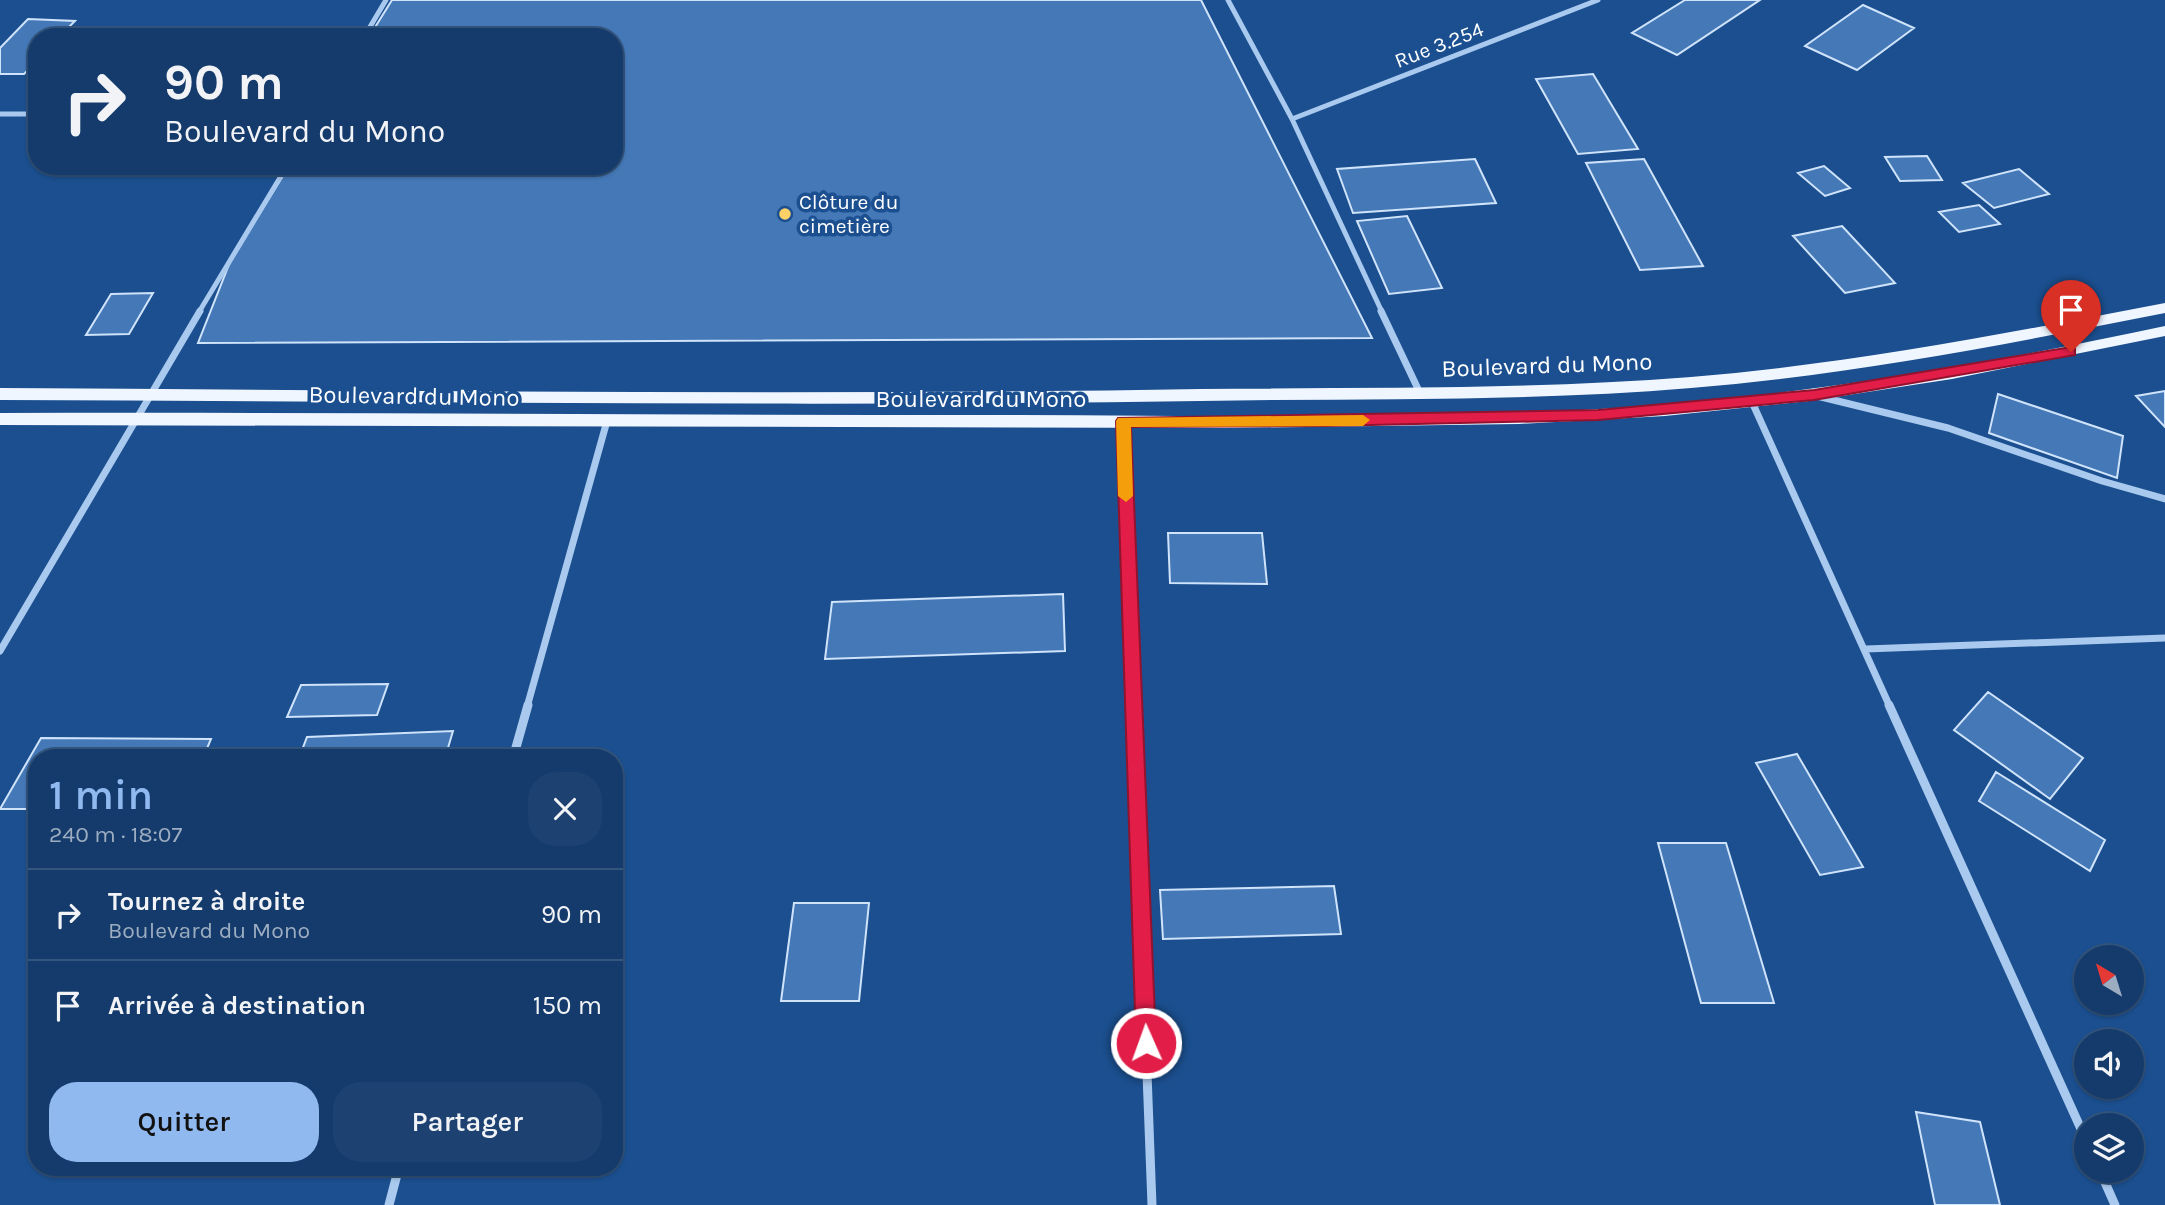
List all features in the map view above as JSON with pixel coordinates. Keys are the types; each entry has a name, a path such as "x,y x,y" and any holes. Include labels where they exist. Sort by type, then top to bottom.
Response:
{"main road":[{"name":"Boulevard du Mono","path":"0,394 1037,398 1649,385 1815,370 1952,349 2165,308"},
{"name":"Boulevard du Mono","path":"0,419 359,417 607,421 1123,421 1598,415 1814,395 2047,357 2165,331"}],"street":[{"path":"369,28 386,0"},
{"path":"1228,0 1292,119 1419,391"},
{"name":"Rue 3.254","path":"1292,119 1598,0"},
{"path":"0,114 28,114"},
{"path":"0,651 135,418 282,175"},
{"path":"1814,395 1948,428 2102,481 2165,499"},
{"path":"1752,402 2074,1113"},
{"path":"516,749 607,421"},
{"path":"1123,421 1152,1205"},
{"path":"1866,649 2165,638"},
{"path":"389,1205 397,1176"},
{"path":"2105,1183 2115,1205"}],"building":[{"name":"Clôture du cimetière","path":"392,0 1201,0 1372,338 198,343 230,262 283,175 623,175 623,28 375,28"},
{"path":"1685,0 1760,0 1677,55 1632,33"},
{"path":"1863,5 1914,28 1857,70 1805,46"},
{"path":"28,19 75,21 68,28 28,28 28,70 24,74 0,74 0,48"},
{"path":"1593,74 1638,149 1578,154 1536,79"},
{"path":"1927,156 1942,180 1900,181 1885,157"},
{"path":"1475,159 1496,203 1353,213 1337,169"},
{"path":"1644,159 1703,266 1640,270 1586,163"},
{"path":"1824,166 1850,188 1825,196 1798,173"},
{"path":"2019,169 2049,194 1994,208 1963,183"},
{"path":"1979,205 2000,224 1959,232 1939,212"},
{"path":"1407,216 1442,288 1389,294 1357,221"},
{"path":"1842,226 1895,283 1845,293 1793,236"},
{"path":"153,293 129,334 86,335 111,294"},
{"path":"2165,391 2165,427 2136,396"},
{"path":"1998,394 2123,436 2117,478 1989,433"},
{"path":"1168,533 1262,533 1267,584 1170,583"},
{"path":"1063,594 1065,651 825,659 832,602"},
{"path":"388,684 377,715 287,717 301,685"},
{"path":"1988,692 2083,758 2050,799 1954,730"},
{"path":"453,731 448,749 302,749 307,737"},
{"path":"41,738 211,739 207,749 35,749"},
{"path":"1797,754 1863,867 1820,875 1756,763"},
{"path":"28,761 28,809 0,809"},
{"path":"1996,772 2105,840 2090,871 1979,801"},
{"path":"1658,843 1726,843 1774,1003 1701,1003"},
{"path":"1334,886 1341,934 1163,939 1160,890"},
{"path":"794,903 869,903 859,1001 781,1001"},
{"path":"1916,1112 1980,1122 2000,1205 1935,1205"}],"slow traffic":[{"path":"1126,496 1123,421 1363,420"}],"place":[{"name":"Clôture du cimetière","path":"785,214"}],"route":[{"path":"1146,1043 1123,421 1274,422 1598,415 1814,395 1899,383 2071,352"}]}
